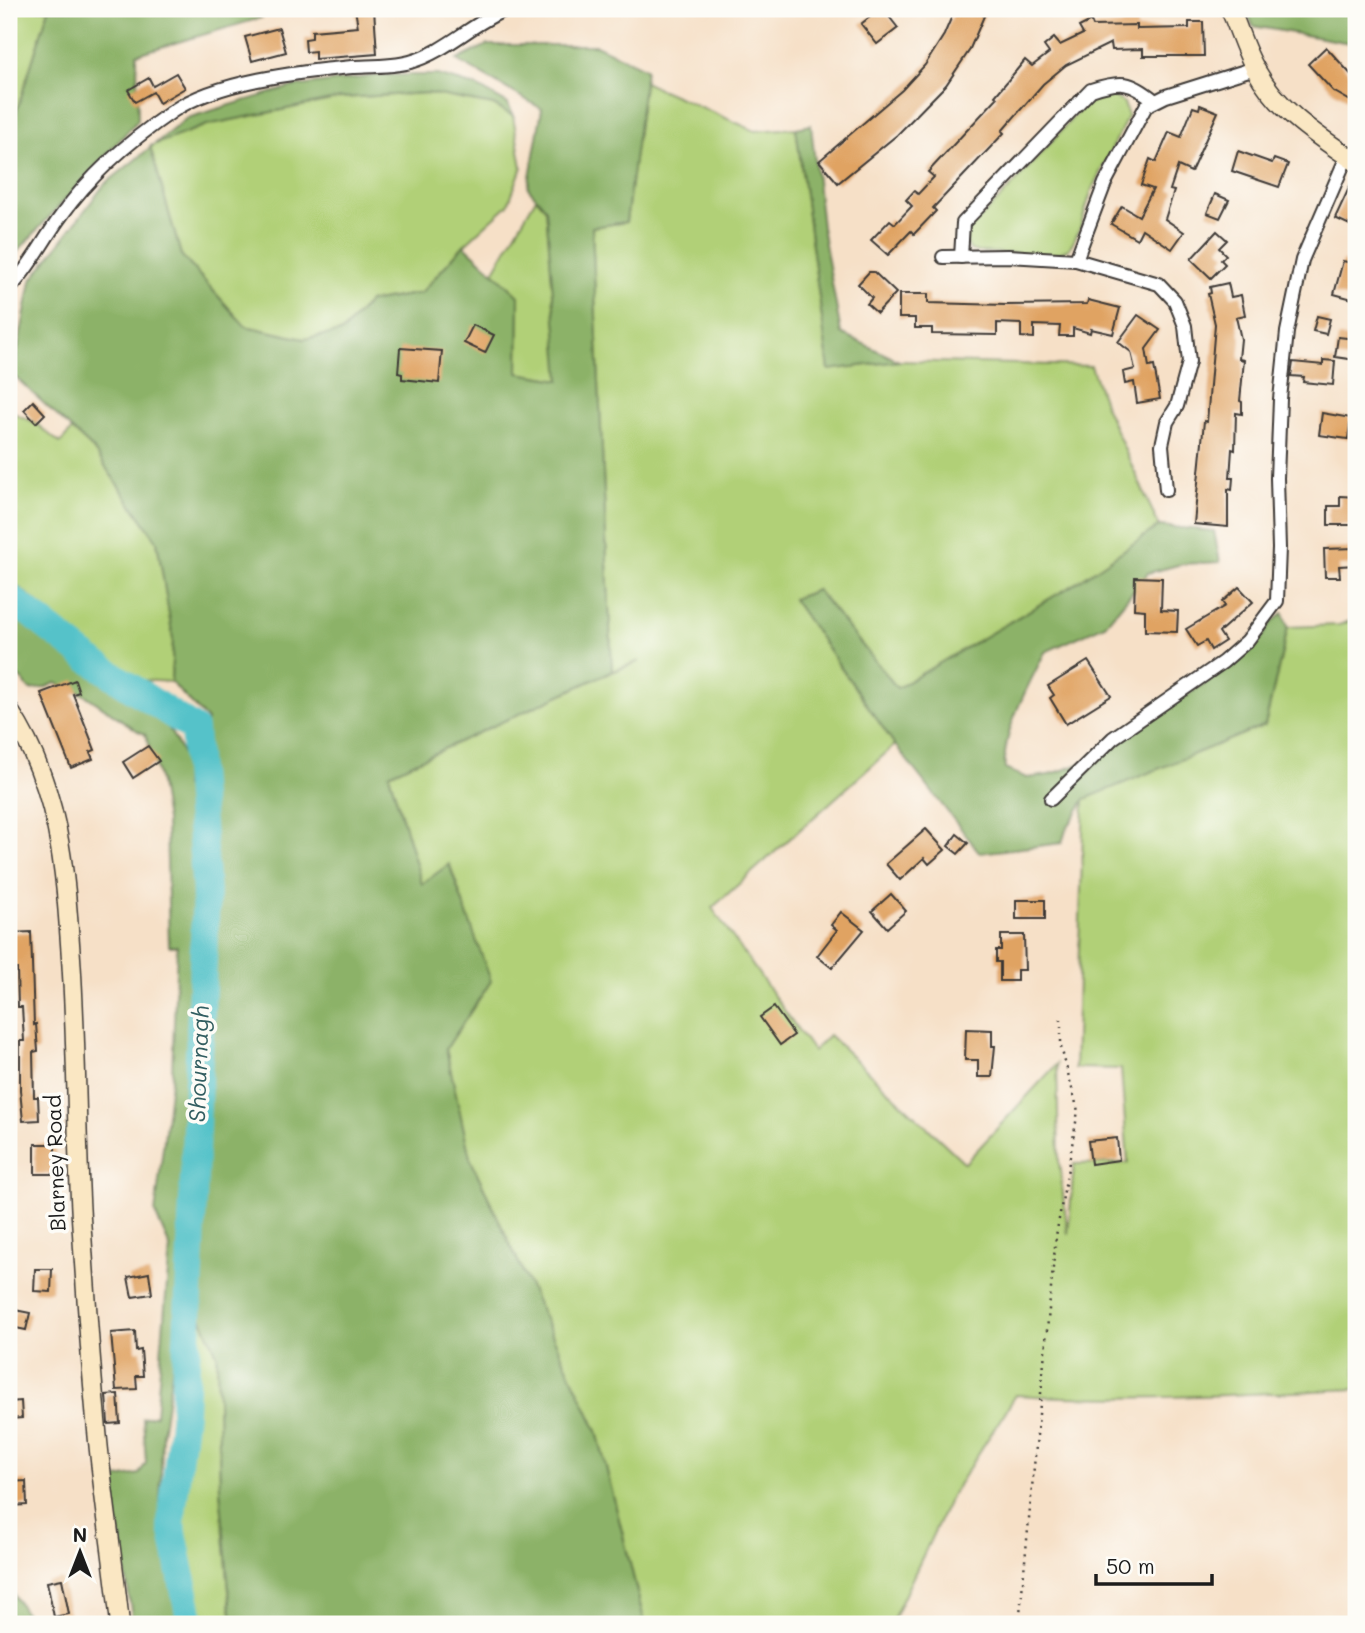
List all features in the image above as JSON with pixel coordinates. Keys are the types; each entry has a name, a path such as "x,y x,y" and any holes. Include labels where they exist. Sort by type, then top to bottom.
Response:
{"main road":[{"path":"1230,9 1255,68 1269,92 1318,137 1351,159"},
{"name":"Blarney Road","path":"9,710 34,755 44,781 65,867 74,995 77,1137 86,1300 99,1451 120,1624"}],"street":[{"path":"9,289 63,213 95,176 174,110 214,92 255,81 317,70 409,62 436,51 491,15 507,9"},
{"path":"1076,260 1105,183 1146,106 1255,68"},
{"path":"961,257 963,223 1091,90 1113,83 1139,87 1155,101"},
{"path":"1051,799 1113,738 1231,655 1262,623 1277,601 1277,478 1280,399 1287,332 1302,260 1351,159"},
{"path":"943,257 1007,256 1076,260 1159,284 1175,301 1185,326 1188,362 1177,406 1167,422 1162,445 1166,490"}],"path":[{"path":"1019,1624 1056,1236 1078,1111 1061,1047 1061,1016"}],"green space":[{"path":"9,9 49,9 9,135"},
{"path":"49,9 247,9 261,18 137,54 138,120 9,261 9,135"},
{"path":"1246,9 1356,9 1356,44 1253,26"},
{"path":"487,45 596,45 646,69 626,222 592,227 612,671 389,774 422,884 449,864 491,981 446,1049 470,1158 597,1431 645,1624 232,1624 220,1489 217,1354 186,1283 162,1434 160,1507 185,1624 133,1624 112,1479 139,1474 146,1463 143,1418 156,1415 170,1247 155,1213 172,1073 177,946 169,946 166,820 159,778 145,734 85,695 56,683 30,690 9,665 9,606 167,725 186,760 184,788 207,720 171,682 173,639 157,541 93,449 13,375 31,281 104,185 150,148 181,255 245,326 304,339 342,332 369,302 421,293 464,245 519,296 518,373 560,380 546,209 528,188 542,109 457,60"},
{"path":"381,75 438,75 478,87 508,104 513,116 493,105 428,93 341,98 207,125 154,144 187,118 291,87"},
{"path":"644,82 755,131 796,128 829,370 899,361 1091,366 1105,406 1159,526 1073,585 897,688 817,590 793,599 895,745 712,908 813,1051 829,1035 965,1163 1057,1064 1059,1162 1068,1235 1074,1164 1128,1163 1121,1069 1075,1068 1084,799 1265,725 1288,627 1339,625 1356,619 1356,1389 1144,1397 1016,1395 951,1496 891,1624 645,1624 597,1431 470,1158 446,1049 490,980 450,865 422,885 389,774 590,681 640,661 612,671 592,227 626,222"},
{"path":"428,93 493,105 513,116 522,167 508,205 464,245 421,293 369,302 342,332 304,339 245,326 181,255 150,146 207,125 341,98"},
{"path":"1113,96 1124,103 1128,116 1092,189 1079,231 1069,249 1054,255 970,250 965,234 1013,185 1082,107 1097,98"},
{"path":"811,125 822,227 841,333 899,361 829,370 796,128"},
{"path":"536,198 546,209 561,380 518,373 519,297 493,272"},
{"path":"9,411 34,422 60,443 72,430 93,449 157,541 173,639 171,682 139,680 81,639 9,579"},
{"path":"1159,526 1214,531 1220,562 1182,564 1148,573 1105,625 1045,652 1012,724 1007,740 1005,769 1027,778 1049,775 1102,756 1164,710 1234,664 1283,613 1288,627 1265,725 1085,799 1066,830 1062,843 980,853 895,745 793,599 817,590 897,688 1073,585"},
{"path":"197,1308 217,1354 220,1489 232,1624 200,1624 182,1527"},
{"path":"9,1587 32,1624 9,1624"}],"building":[{"path":"355,9 374,9 377,54 315,59 315,51 306,52 305,39 312,38 312,31 358,27"},
{"path":"883,9 898,28 877,44 861,24"},
{"path":"955,9 987,9 969,51 946,85 897,135 838,183 819,161 902,90 925,65 944,35"},
{"path":"1091,21 1093,26 1137,25 1137,29 1189,28 1189,22 1203,22 1204,56 1143,56 1143,49 1112,50 1111,43 1066,65 1043,84 1002,131 1004,133 933,208 936,211 914,234 911,231 888,255 871,240 890,220 895,224 912,206 906,200 914,191 918,194 934,177 928,172 997,98 995,96 1025,60 1032,66 1049,53 1044,46 1054,38 1060,45 1083,34 1079,27"},
{"path":"279,28 286,52 252,61 245,37"},
{"path":"1326,47 1356,80 1356,104 1333,91 1308,64"},
{"path":"176,73 185,88 159,103 153,92 135,102 128,90 149,78 153,86"},
{"path":"1200,105 1218,112 1191,172 1178,166 1165,219 1184,232 1172,249 1142,229 1137,239 1111,224 1122,206 1139,216 1153,189 1141,185 1150,159 1156,162 1169,132 1181,137 1193,107 1199,109"},
{"path":"1238,151 1272,163 1274,159 1288,164 1279,187 1232,171"},
{"path":"1356,173 1356,228 1335,218"},
{"path":"1215,194 1229,200 1220,218 1207,213"},
{"path":"1217,231 1227,240 1219,248 1226,255 1221,260 1225,264 1211,278 1191,259"},
{"path":"1343,261 1356,264 1356,300 1334,294"},
{"path":"869,272 874,272 896,293 877,313 867,304 872,298 858,284"},
{"path":"1228,283 1231,297 1241,295 1245,315 1236,317 1241,339 1239,359 1244,360 1240,401 1242,414 1236,413 1235,450 1232,449 1230,478 1233,478 1232,490 1228,489 1228,527 1194,524 1204,421 1207,422 1215,324 1208,294 1211,293 1210,287"},
{"path":"899,294 928,294 928,303 1087,304 1088,300 1120,308 1113,334 1091,329 1090,333 1073,328 1073,336 1059,336 1060,326 1034,325 1034,338 1021,337 1021,324 997,323 997,335 932,334 932,328 915,328 915,318 899,318"},
{"path":"1138,315 1160,330 1146,349 1149,367 1154,366 1160,399 1137,403 1134,382 1125,384 1123,372 1135,369 1131,352 1118,342"},
{"path":"1317,316 1330,319 1326,334 1313,331"},
{"path":"473,325 494,335 485,353 464,343"},
{"path":"1338,337 1356,339 1356,360 1335,357"},
{"path":"400,348 442,351 439,383 402,379 402,374 398,373"},
{"path":"1323,360 1335,361 1333,385 1303,382 1304,377 1291,376 1293,362 1323,365"},
{"path":"33,401 45,414 36,423 24,410"},
{"path":"1322,413 1351,418 1348,439 1319,435"},
{"path":"1340,496 1356,497 1356,525 1328,525 1328,506 1340,506"},
{"path":"1356,548 1356,565 1339,566 1340,577 1325,577 1324,549"},
{"path":"1135,577 1162,578 1161,610 1178,611 1177,632 1145,631 1145,610 1134,609"},
{"path":"1239,587 1253,602 1219,632 1225,641 1211,650 1206,641 1197,646 1186,629 1225,606 1222,602"},
{"path":"1088,661 1111,696 1066,724 1050,698 1054,695 1048,686"},
{"path":"75,680 79,692 73,694 95,750 90,752 93,759 71,768 41,693"},
{"path":"148,746 159,761 133,778 123,762"},
{"path":"926,829 945,850 929,864 924,858 900,880 886,864"},
{"path":"957,834 968,843 958,854 948,846"},
{"path":"891,894 906,911 887,928 872,911"},
{"path":"1016,900 1045,900 1045,919 1016,919"},
{"path":"841,912 864,930 832,968 817,956 837,930 831,925"},
{"path":"31,932 34,1025 36,1024 38,1051 33,1052 34,1097 38,1097 39,1120 23,1121 20,1090 20,1041 24,1041 22,1007 18,1007 17,969 12,969 10,933"},
{"path":"1001,935 1024,935 1025,970 1017,970 1017,981 1000,981 1000,962 996,962 996,950 1001,950"},
{"path":"774,1007 794,1035 780,1045 760,1017"},
{"path":"966,1029 992,1030 992,1046 995,1046 992,1077 978,1077 978,1060 965,1060"},
{"path":"1117,1138 1119,1160 1091,1164 1088,1141"},
{"path":"35,1144 55,1144 55,1174 35,1174"},
{"path":"35,1269 52,1269 51,1292 34,1291"},
{"path":"149,1273 152,1294 132,1297 128,1277"},
{"path":"15,1310 30,1313 26,1330 11,1327"},
{"path":"135,1331 136,1351 141,1350 143,1376 136,1376 137,1389 116,1390 111,1333"},
{"path":"118,1394 120,1423 108,1424 106,1395"},
{"path":"21,1401 22,1418 9,1419 9,1402"},
{"path":"26,1481 27,1505 9,1506 9,1482"},
{"path":"62,1579 69,1614 54,1617 47,1582"}],"waterway":[{"name":"Shournagh","path":"9,597 90,660 194,729 206,893 184,1413 171,1522 191,1624"}]}
